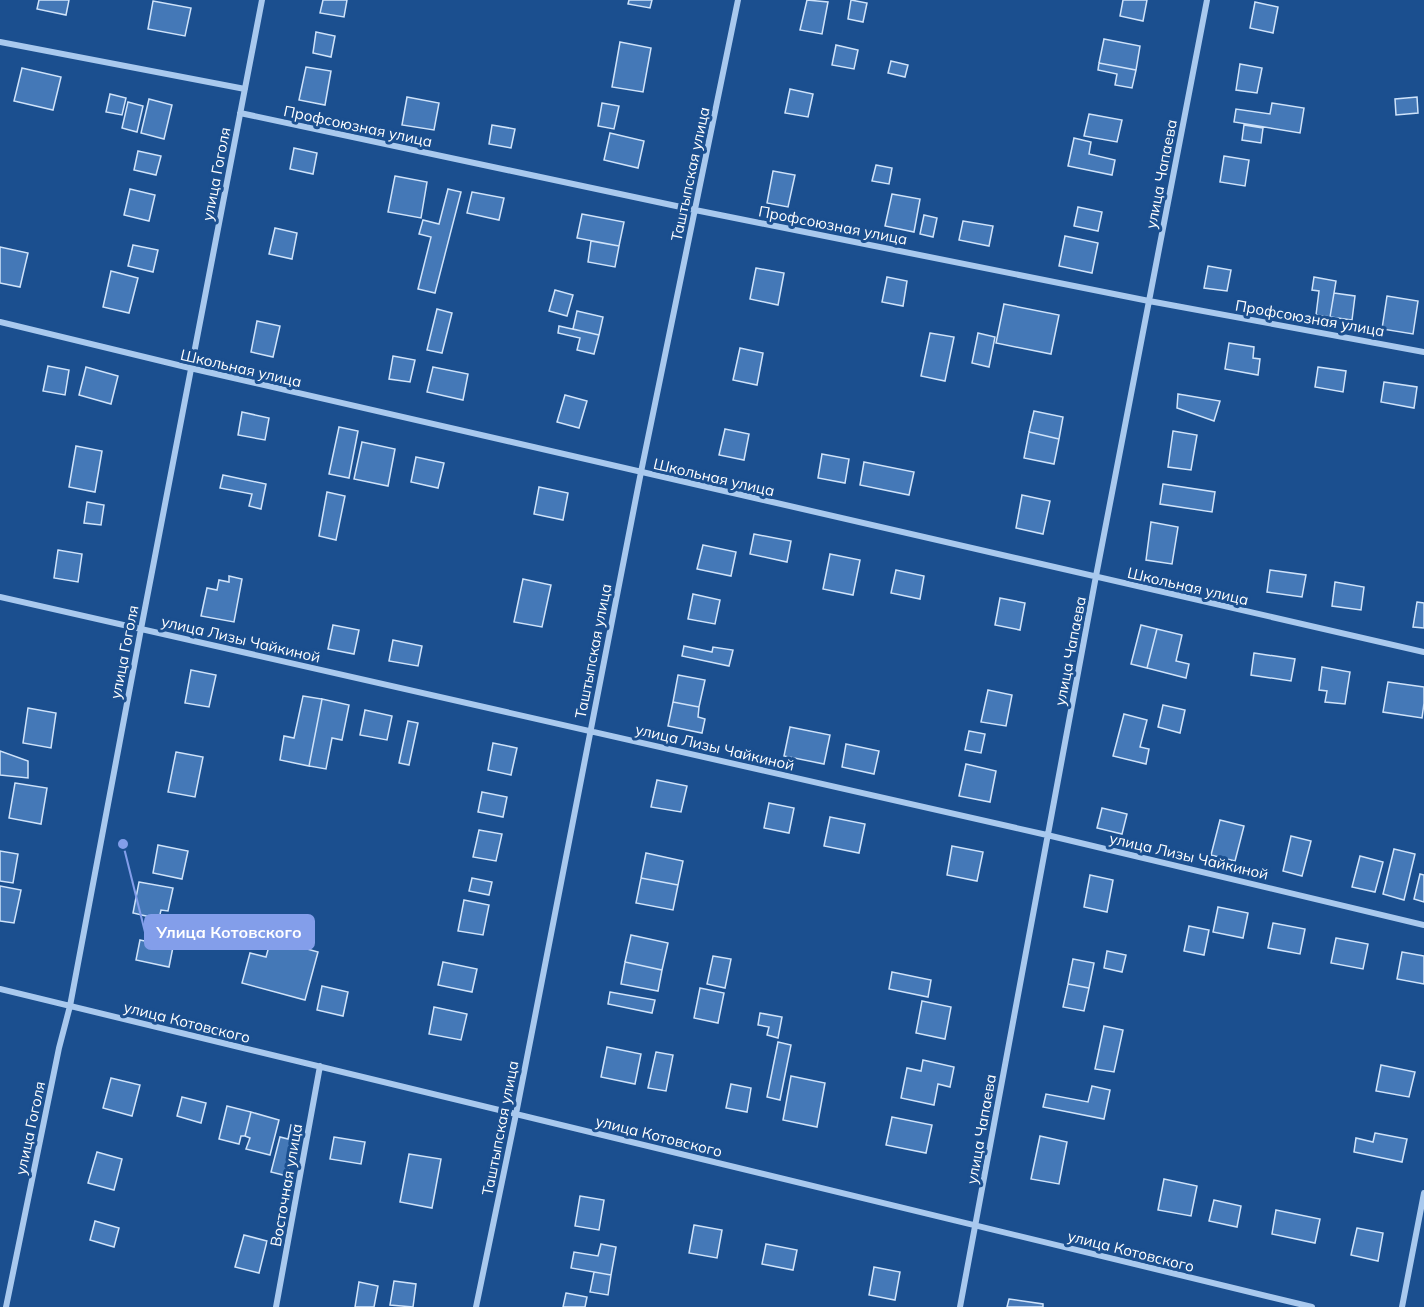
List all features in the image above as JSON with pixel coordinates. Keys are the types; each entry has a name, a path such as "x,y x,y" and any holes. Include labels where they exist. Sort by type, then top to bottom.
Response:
{"street":[{"name":"улица Гоголя","path":"6,1307 59,1048 70,1006 262,0"},
{"name":"Таштыпская улица","path":"476,1307 516,1114 641,472 738,0"},
{"name":"улица Чапаева","path":"960,1307 1047,835 1206,0"},
{"path":"0,42 245,89"},
{"name":"Профсоюзная улица","path":"240,113 695,210 1149,301 1424,352"},
{"name":"Школьная улица","path":"0,322 190,368 1424,652"},
{"name":"улица Лизы Чайкиной","path":"0,597 1047,835 1424,925"},
{"name":"улица Котовского","path":"0,989 1312,1307"},
{"name":"Восточная улица","path":"276,1307 320,1066"},
{"path":"1402,1307 1424,1193"}],"building":[{"path":"39,0 69,0 66,15 37,9"},
{"path":"323,0 347,0 344,17 320,13"},
{"path":"629,0 652,0 650,8 628,4"},
{"path":"807,0 828,2 822,34 800,30"},
{"path":"851,0 867,3 863,22 848,19"},
{"path":"1123,0 1147,0 1143,21 1120,16"},
{"path":"153,1 191,8 185,36 148,29"},
{"path":"1255,2 1278,7 1273,33 1250,28"},
{"path":"316,32 335,36 331,57 313,53"},
{"path":"1104,39 1140,46 1136,70 1099,63"},
{"path":"620,42 651,48 643,92 612,87"},
{"path":"836,45 858,50 854,69 832,65"},
{"path":"891,61 908,65 905,77 888,73"},
{"path":"1099,63 1136,70 1132,88 1115,85 1117,74 1098,70"},
{"path":"1240,64 1262,68 1257,93 1236,90"},
{"path":"306,67 331,71 325,105 299,100"},
{"path":"22,68 61,77 53,110 14,101"},
{"path":"790,89 813,94 808,117 785,113"},
{"path":"110,94 126,98 122,115 106,112"},
{"path":"407,97 439,103 434,130 402,125"},
{"path":"1417,97 1418,113 1396,115 1395,99"},
{"path":"149,99 172,105 164,139 141,133"},
{"path":"128,102 143,106 137,132 122,128"},
{"path":"602,103 619,106 614,129 598,126"},
{"path":"1272,103 1304,108 1300,133 1234,122 1236,109 1270,114"},
{"path":"1089,114 1122,120 1117,142 1084,136"},
{"path":"492,125 515,129 511,148 489,144"},
{"path":"1244,125 1263,128 1261,143 1242,140"},
{"path":"610,133 644,141 638,168 604,160"},
{"path":"1074,138 1091,142 1089,154 1115,160 1112,175 1068,166"},
{"path":"294,148 317,153 313,174 290,169"},
{"path":"138,151 161,156 156,175 134,170"},
{"path":"1224,156 1249,160 1245,186 1220,182"},
{"path":"876,165 892,168 889,184 872,181"},
{"path":"773,171 795,175 788,207 767,203"},
{"path":"395,176 427,182 421,218 388,212"},
{"path":"130,189 155,195 149,221 124,215"},
{"path":"448,189 461,192 435,293 418,289 431,237 419,234 423,220 439,224"},
{"path":"472,192 504,198 499,220 467,213"},
{"path":"892,194 920,199 914,232 885,226"},
{"path":"1078,207 1102,212 1098,231 1074,226"},
{"path":"582,214 624,222 619,246 577,238"},
{"path":"924,215 937,218 933,237 920,234"},
{"path":"963,221 993,226 989,246 959,240"},
{"path":"275,228 297,233 292,259 269,254"},
{"path":"1065,236 1098,243 1092,273 1059,266"},
{"path":"591,241 619,246 615,267 588,262"},
{"path":"133,245 158,250 153,272 128,266"},
{"path":"0,247 28,253 20,287 0,283"},
{"path":"1208,266 1231,270 1227,291 1204,288"},
{"path":"756,268 784,273 778,305 750,299"},
{"path":"111,271 138,278 129,313 103,307"},
{"path":"887,277 907,281 903,306 882,302"},
{"path":"1314,277 1336,281 1330,317 1316,315 1319,291 1312,290"},
{"path":"555,290 573,295 567,316 549,311"},
{"path":"1334,293 1355,296 1352,320 1330,317"},
{"path":"1387,296 1418,301 1413,334 1382,329"},
{"path":"1004,304 1059,315 1051,354 996,343"},
{"path":"437,309 452,313 442,353 427,350"},
{"path":"577,311 603,317 599,335 573,329"},
{"path":"257,321 280,326 273,357 251,352"},
{"path":"559,326 599,335 594,354 577,350 580,338 558,333"},
{"path":"930,333 954,337 945,381 921,376"},
{"path":"978,333 995,337 989,367 972,363"},
{"path":"1229,343 1254,347 1253,358 1260,359 1258,375 1225,369"},
{"path":"740,348 763,353 757,385 733,380"},
{"path":"393,356 415,360 410,382 389,379"},
{"path":"48,366 69,370 65,395 43,391"},
{"path":"86,367 118,376 111,404 79,395"},
{"path":"433,367 468,374 463,400 427,392"},
{"path":"1318,367 1346,371 1343,392 1315,387"},
{"path":"1384,382 1417,387 1414,408 1381,402"},
{"path":"1178,394 1220,401 1214,421 1177,408"},
{"path":"565,395 587,401 579,428 557,422"},
{"path":"1034,411 1063,417 1059,439 1029,432"},
{"path":"242,412 269,418 265,440 238,435"},
{"path":"339,427 358,431 349,478 329,474"},
{"path":"725,429 749,434 744,460 719,455"},
{"path":"1173,431 1197,435 1191,470 1168,467"},
{"path":"1029,432 1059,439 1054,464 1024,458"},
{"path":"362,442 395,449 388,486 354,479"},
{"path":"76,446 102,451 95,492 69,487"},
{"path":"822,454 849,459 845,483 818,478"},
{"path":"416,457 444,463 438,488 411,482"},
{"path":"864,462 914,472 909,495 860,485"},
{"path":"223,475 266,484 261,509 249,506 252,494 220,488"},
{"path":"1163,484 1215,492 1212,512 1160,504"},
{"path":"539,487 568,493 563,520 534,514"},
{"path":"327,492 345,496 336,540 319,536"},
{"path":"1022,495 1050,501 1043,534 1016,528"},
{"path":"87,502 104,505 101,525 84,523"},
{"path":"1151,522 1178,527 1172,564 1146,560"},
{"path":"754,534 791,541 787,562 750,554"},
{"path":"703,545 736,552 731,576 697,569"},
{"path":"58,550 82,554 78,582 54,578"},
{"path":"830,554 860,560 853,595 823,589"},
{"path":"896,570 924,576 920,599 891,593"},
{"path":"1270,570 1306,575 1302,597 1267,592"},
{"path":"229,576 242,579 234,622 201,616 207,588 217,590 219,580 229,582"},
{"path":"523,579 551,585 542,627 514,622"},
{"path":"1335,582 1364,587 1361,610 1332,606"},
{"path":"693,594 720,600 715,624 688,619"},
{"path":"1000,598 1025,603 1020,630 995,625"},
{"path":"1417,602 1424,603 1424,628 1413,627"},
{"path":"333,625 359,630 354,654 328,649"},
{"path":"1141,625 1157,629 1147,668 1131,664"},
{"path":"1157,629 1182,635 1176,661 1189,664 1186,678 1147,668"},
{"path":"393,640 422,646 418,666 389,661"},
{"path":"684,646 712,652 713,647 733,650 729,666 682,656"},
{"path":"1254,653 1295,659 1291,681 1251,675"},
{"path":"1322,667 1350,672 1345,704 1325,702 1327,691 1319,690"},
{"path":"191,670 216,675 209,707 185,703"},
{"path":"678,675 705,680 699,707 673,702"},
{"path":"1388,682 1424,687 1422,718 1383,712"},
{"path":"988,690 1012,695 1006,726 981,722"},
{"path":"303,696 322,699 309,766 280,760 284,736 294,738"},
{"path":"322,699 349,705 342,740 332,738 326,769 309,766"},
{"path":"673,702 699,707 698,717 705,719 702,733 668,726"},
{"path":"1163,705 1185,710 1180,733 1158,727"},
{"path":"28,708 56,713 51,748 23,743"},
{"path":"365,710 392,716 387,740 360,735"},
{"path":"1124,714 1147,720 1140,747 1149,749 1146,764 1113,756"},
{"path":"408,721 418,723 409,765 399,763"},
{"path":"790,727 830,735 824,764 784,756"},
{"path":"969,731 985,734 981,753 965,750"},
{"path":"493,743 517,748 511,775 488,770"},
{"path":"846,744 879,751 874,774 842,767"},
{"path":"0,751 28,761 28,778 0,775"},
{"path":"176,752 203,757 195,797 168,792"},
{"path":"966,764 996,771 990,802 959,796"},
{"path":"657,780 687,786 681,812 651,807"},
{"path":"15,783 47,788 41,824 9,818"},
{"path":"482,792 507,797 503,817 478,812"},
{"path":"769,803 794,808 789,833 764,828"},
{"path":"1102,808 1127,814 1122,834 1097,828"},
{"path":"830,817 865,824 859,853 824,846"},
{"path":"1220,820 1244,826 1235,861 1211,855"},
{"path":"479,830 502,834 496,861 473,857"},
{"path":"1291,836 1311,841 1302,876 1283,871"},
{"path":"158,845 188,851 182,879 153,873"},
{"path":"952,846 983,852 977,881 947,875"},
{"path":"1394,849 1415,854 1404,900 1383,894"},
{"path":"0,851 18,854 13,883 0,881"},
{"path":"646,853 683,861 678,885 641,878"},
{"path":"1360,856 1383,862 1375,892 1352,887"},
{"path":"1420,874 1424,875 1424,902 1414,899"},
{"path":"1090,875 1113,880 1107,912 1084,907"},
{"path":"472,878 492,882 489,895 469,891"},
{"path":"641,878 678,885 673,910 636,903"},
{"path":"139,882 173,888 168,911 161,910 159,919 133,913"},
{"path":"0,886 21,890 14,923 0,921"},
{"path":"464,900 489,905 483,935 458,931"},
{"path":"1218,907 1248,913 1243,938 1213,932"},
{"path":"178,915 205,921 202,937 174,931"},
{"path":"1273,923 1305,929 1300,954 1268,948"},
{"path":"1189,926 1209,930 1204,955 1184,951"},
{"path":"631,935 668,943 662,970 625,962"},
{"path":"1336,938 1368,944 1363,969 1331,963"},
{"path":"271,939 318,952 305,1000 242,983 250,953 266,957"},
{"path":"140,940 173,947 169,967 136,960"},
{"path":"1107,951 1126,955 1122,972 1104,968"},
{"path":"1402,952 1424,956 1424,984 1397,979"},
{"path":"713,956 731,959 725,988 707,984"},
{"path":"1073,959 1094,963 1089,988 1068,984"},
{"path":"443,962 477,969 472,992 438,985"},
{"path":"625,962 662,970 658,991 621,984"},
{"path":"892,972 931,980 928,997 889,989"},
{"path":"1068,984 1089,988 1084,1011 1063,1007"},
{"path":"322,986 348,992 343,1016 317,1010"},
{"path":"700,988 724,993 718,1023 694,1018"},
{"path":"610,992 655,1000 652,1013 608,1004"},
{"path":"922,1001 951,1007 945,1039 916,1033"},
{"path":"434,1007 467,1014 461,1040 429,1034"},
{"path":"760,1013 782,1017 778,1038 767,1035 769,1027 758,1025"},
{"path":"1104,1026 1123,1030 1114,1072 1095,1069"},
{"path":"778,1042 791,1045 780,1100 767,1097"},
{"path":"607,1047 641,1054 635,1084 601,1077"},
{"path":"656,1052 673,1055 666,1091 648,1088"},
{"path":"923,1060 954,1067 950,1087 938,1084 934,1105 901,1098 907,1068 921,1071"},
{"path":"1381,1065 1415,1072 1409,1097 1376,1091"},
{"path":"791,1076 825,1083 817,1127 783,1120"},
{"path":"111,1078 140,1085 132,1116 103,1108"},
{"path":"731,1084 751,1088 747,1112 726,1108"},
{"path":"1092,1086 1110,1090 1104,1119 1043,1107 1046,1094 1088,1102"},
{"path":"182,1097 206,1103 201,1123 177,1116"},
{"path":"227,1106 251,1112 245,1136 241,1136 239,1144 219,1139"},
{"path":"251,1112 279,1120 270,1155 246,1149 250,1138 245,1136"},
{"path":"892,1117 932,1125 926,1153 886,1145"},
{"path":"291,1125 300,1127 287,1176 271,1172 280,1137 288,1139"},
{"path":"1375,1133 1407,1139 1402,1162 1354,1152 1356,1138 1373,1142"},
{"path":"1040,1136 1067,1142 1059,1184 1031,1179"},
{"path":"334,1137 365,1142 361,1164 330,1159"},
{"path":"97,1152 122,1159 114,1190 88,1183"},
{"path":"409,1154 441,1159 432,1208 400,1202"},
{"path":"1164,1179 1197,1186 1191,1216 1158,1210"},
{"path":"580,1196 604,1200 599,1230 575,1226"},
{"path":"1214,1200 1241,1206 1237,1227 1209,1221"},
{"path":"1276,1210 1320,1219 1315,1243 1272,1234"},
{"path":"95,1221 119,1228 114,1247 90,1240"},
{"path":"694,1225 722,1230 717,1258 689,1253"},
{"path":"1357,1228 1383,1233 1378,1261 1351,1255"},
{"path":"244,1235 267,1241 259,1273 235,1267"},
{"path":"601,1244 616,1247 611,1275 571,1268 574,1252 598,1256"},
{"path":"766,1244 797,1250 793,1270 762,1264"},
{"path":"874,1267 900,1272 895,1300 869,1295"},
{"path":"594,1272 611,1275 608,1295 590,1292"},
{"path":"394,1281 416,1284 413,1307 390,1305"},
{"path":"359,1282 378,1286 374,1307 355,1307"},
{"path":"566,1293 587,1297 585,1307 563,1307"},
{"path":"1009,1299 1043,1304 1043,1307 1007,1307"}],"place":[{"name":"Улица Котовского","path":"123,844"}]}
